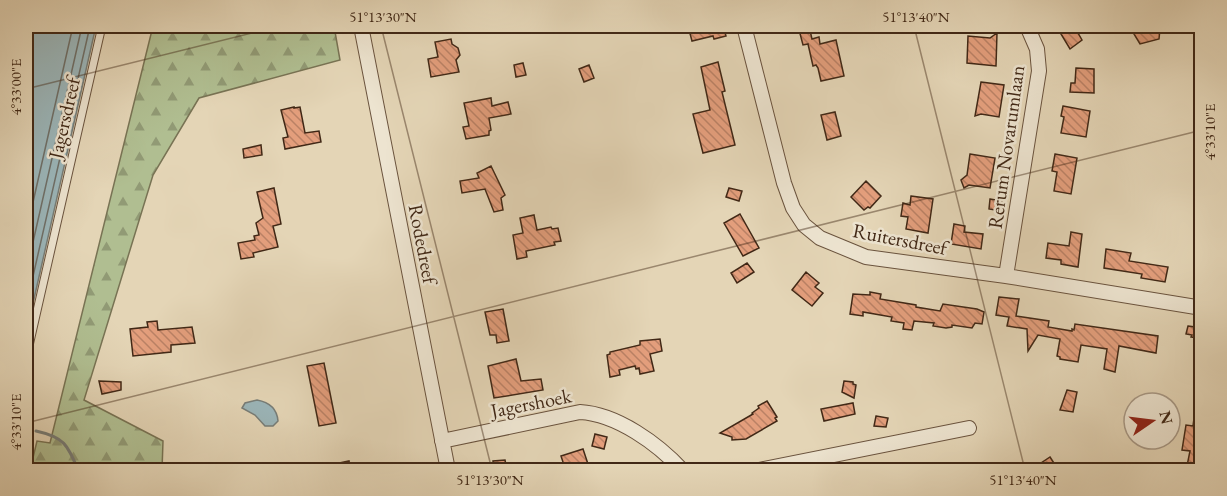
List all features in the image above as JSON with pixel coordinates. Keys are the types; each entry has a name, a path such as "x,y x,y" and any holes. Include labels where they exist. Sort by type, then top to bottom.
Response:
{"street":[{"name":"Rodedreef","path":"361,26 448,471"},
{"name":"Ruitersdreef","path":"744,26 784,183 793,208 804,225 820,238 866,257 1006,276 1202,308"},
{"name":"Rerum Novarumlaan","path":"1006,276 1039,71 1037,49 1027,26"},
{"name":"Jagershoek","path":"442,441 580,412 593,413 611,418 666,454 682,471"},
{"path":"759,471 969,428"}],"lane":[{"name":"Jagersdreef","path":"26,359 102,26"}],"green space":[{"path":"153,26 334,26 340,60 199,98 153,175 84,400 163,441 162,470 30,470 37,441 50,443"}],"water":[{"path":"26,26 96,26 26,334"},
{"path":"257,400 265,402 274,409 278,421 273,426 265,426 255,415 242,408 245,403"}],"building":[{"path":"688,26 709,26 709,28 723,26 726,36 714,39 713,36 692,41"},
{"path":"798,26 809,26 812,39 819,37 820,44 836,40 844,76 821,81 818,68 816,65 813,66 808,44 803,45"},
{"path":"1063,26 1074,26 1082,40 1070,49 1061,34 1066,31"},
{"path":"1144,28 1160,29 1159,39 1140,44 1134,34"},
{"path":"997,33 996,66 967,63 968,36 990,38"},
{"path":"451,39 460,55 456,60 459,72 431,77 428,59 438,57 435,42"},
{"path":"718,62 725,91 722,92 735,145 703,153 693,114 710,110 701,67"},
{"path":"523,63 526,75 516,77 514,65"},
{"path":"589,65 594,78 584,82 579,69"},
{"path":"1076,68 1094,69 1094,93 1070,92 1071,83 1075,83"},
{"path":"981,82 1004,85 999,117 981,114 975,116"},
{"path":"491,98 492,106 508,102 511,114 489,118 491,130 489,135 466,139 463,127 469,126 464,103"},
{"path":"1063,106 1090,111 1086,137 1061,133 1064,117 1061,116"},
{"path":"300,107 305,133 319,131 321,142 285,149 283,138 288,137 281,110"},
{"path":"835,112 841,136 827,140 821,115"},
{"path":"261,145 262,155 244,158 243,149"},
{"path":"970,154 995,158 990,188 969,185 964,188 961,180 967,175"},
{"path":"1055,154 1077,158 1071,194 1054,191 1057,172 1052,171"},
{"path":"491,166 505,195 501,198 503,210 494,212 485,189 462,193 460,181 479,178 477,173"},
{"path":"866,181 881,196 870,208 864,210 851,197"},
{"path":"274,188 281,224 273,226 278,247 253,253 254,257 241,259 238,243 255,240 254,236 259,235 256,223 263,218 257,192"},
{"path":"729,188 742,191 739,201 726,197"},
{"path":"911,196 933,199 928,233 906,229 908,217 901,216 903,203 910,205"},
{"path":"990,199 1002,201 1000,211 989,209"},
{"path":"740,214 759,248 743,256 724,223"},
{"path":"534,215 537,230 558,228 561,241 554,242 555,245 526,251 527,257 517,259 513,235 523,233 520,218"},
{"path":"954,224 965,226 964,232 983,234 981,249 951,244"},
{"path":"1071,232 1082,234 1078,267 1061,264 1061,260 1046,258 1048,243 1069,246"},
{"path":"1106,249 1131,253 1129,261 1168,267 1165,282 1141,278 1142,274 1104,268"},
{"path":"747,263 754,272 737,283 731,273"},
{"path":"806,272 819,283 815,287 823,293 812,306 792,290"},
{"path":"870,292 881,294 880,299 940,311 943,304 977,309 984,312 982,324 975,323 972,328 952,325 946,328 933,326 934,323 914,321 912,330 903,329 904,323 891,321 892,317 863,312 863,316 850,314 853,294 870,295"},
{"path":"999,297 1019,299 1016,316 1049,321 1048,327 1072,331 1075,324 1158,336 1156,353 1119,346 1115,372 1104,369 1107,349 1081,345 1078,362 1060,359 1057,356 1060,339 1038,335 1028,351 1027,329 1007,326 1009,317 996,315"},
{"path":"503,309 509,341 497,343 496,335 490,335 485,312"},
{"path":"157,321 158,330 192,327 195,343 171,345 171,352 133,356 130,329 148,327 147,322"},
{"path":"1188,326 1202,328 1202,339 1186,334"},
{"path":"660,339 662,351 650,354 654,371 640,374 639,368 636,369 635,366 619,370 620,375 610,377 607,355 610,352 640,345 640,341"},
{"path":"516,359 521,381 541,379 543,390 494,398 488,366"},
{"path":"324,363 336,423 319,426 307,366"},
{"path":"99,381 121,382 121,390 102,394"},
{"path":"844,381 853,382 856,385 854,398 842,392"},
{"path":"1067,390 1077,392 1073,412 1060,410"},
{"path":"767,401 777,421 746,439 732,440 732,437 720,433 753,414 759,408 758,406"},
{"path":"853,403 855,414 824,421 821,409"},
{"path":"1196,403 1202,404 1202,471 1186,471 1190,451 1182,450 1186,425 1193,426"},
{"path":"876,416 888,418 886,427 874,426"},
{"path":"595,434 607,437 604,449 592,446"},
{"path":"583,449 588,464 571,471 543,471 563,462 561,456"},
{"path":"1050,457 1059,471 1029,471"},
{"path":"505,460 507,471 494,471 493,461"},
{"path":"349,461 351,471 325,471 325,466"}],"waterway":[{"path":"36,431 53,436 64,443 78,470"}]}
